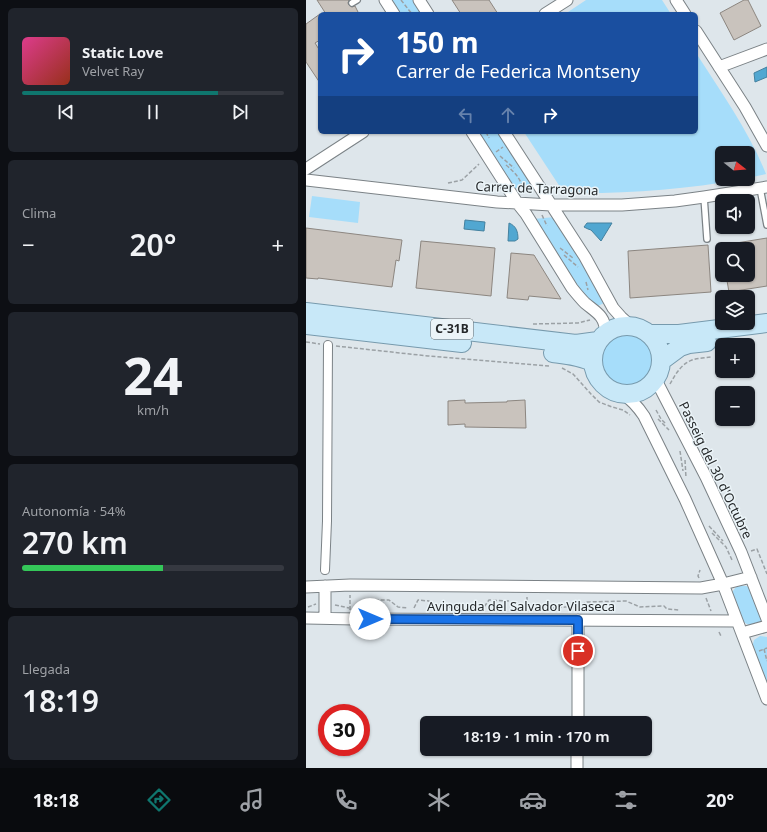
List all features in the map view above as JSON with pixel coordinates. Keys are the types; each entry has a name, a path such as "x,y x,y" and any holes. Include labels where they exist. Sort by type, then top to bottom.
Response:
{"main road":[{"name":"C-31B","path":"306,312 576,344 602,330 622,326 631,326"},
{"path":"649,334 679,334 767,323"},
{"name":"C-31B","path":"306,325 573,355 593,362"},
{"path":"631,326 641,329 649,334 658,346 663,374"},
{"path":"602,330 593,355 595,372 602,384 614,392 623,394 637,393 649,386 663,374 680,347 689,344 767,334"}],"street":[{"path":"385,0 393,12"},
{"path":"419,0 427,12"},
{"path":"549,12 567,0"},
{"path":"676,0 684,12"},
{"path":"698,34 745,107 767,146"},
{"path":"719,67 767,49"},
{"path":"306,169 360,134"},
{"path":"473,134 526,214 572,288 602,330"},
{"path":"505,134 585,257 613,308 631,326"},
{"name":"Carrer de Tarragona","path":"306,180 497,202 551,205 622,205 675,201 763,187"},
{"path":"325,570 327,521 328,345"},
{"name":"Passeig del 30 d'Octubre","path":"663,374 658,384 665,408 706,477 741,552 767,618"},
{"path":"623,394 636,404 647,421 686,499 723,584 767,699"},
{"path":"723,584 751,577"},
{"name":"Avinguda del Salvador Vilaseca","path":"306,587 350,585 701,588 723,584"},
{"path":"325,586 325,618"},
{"name":"Avinguda del Salvador Vilaseca","path":"306,618 737,621"},
{"path":"578,620 578,716"},
{"path":"742,633 767,626"},
{"path":"577,768 578,756"}],"lane":[{"path":"763,187 767,225"},
{"path":"704,197 707,239"}],"path":[{"path":"401,0 410,12"},
{"path":"487,134 490,142"},
{"path":"495,152 506,146"},
{"path":"493,147 495,152 516,170"},
{"path":"448,183 462,180 482,162"},
{"path":"542,214 549,232"},
{"path":"559,248 581,267"},
{"path":"586,277 591,290"},
{"path":"533,324 578,323 602,330"},
{"path":"306,342 436,357 552,367"},
{"path":"663,374 670,384 676,372 685,364 692,360 711,357"},
{"path":"560,367 574,374 599,402 623,410 633,418 639,426 658,415 665,408"},
{"path":"665,408 656,410 661,419 671,427"},
{"path":"681,447 683,452"},
{"path":"684,458 686,480"},
{"path":"706,521 728,545 732,556 730,557"},
{"path":"700,570 698,576 701,588 721,636"},
{"path":"350,592 350,614"},
{"path":"527,593 527,610"},
{"path":"361,608 366,608 374,600 389,600 398,607 408,608 415,608 418,600 429,601 434,606 448,608 484,607 489,600 498,600 510,601 522,606 546,609 579,606 587,602 626,601 640,607 664,606 667,609 680,610"},
{"path":"335,604 355,609"},
{"path":"757,652 767,648"},
{"path":"764,649 766,652 767,661"}],"shaded area":[{"path":"388,0 414,0 422,12 396,12"},
{"path":"586,0 662,0 670,12 568,12"},
{"path":"698,56 725,97 753,146 715,146 715,184 609,193 564,193 525,134 698,134"},
{"path":"767,67 767,77 755,82 754,73"},
{"path":"477,134 502,134 537,188 513,188"},
{"path":"755,150 759,158 766,174 755,176"},
{"path":"312,196 360,202 358,223 309,217"},
{"path":"555,217 606,302 596,306 587,301 533,219"},
{"path":"465,220 485,222 484,231 464,229"},
{"path":"509,223 515,227 517,231 518,239 515,241 508,241"},
{"path":"587,223 612,223 601,241 591,230 584,227"},
{"path":"623,333 633,333 643,337 650,344 654,354 654,364 650,374 643,381 633,385 623,385 613,381 606,374 602,364 602,354 606,344 613,337"},
{"path":"741,586 751,588 763,617 761,623 751,626 742,621 732,597 733,591 736,587"},
{"path":"760,636 767,637 767,688 752,648 754,640"}],"building":[{"path":"317,0 349,0 349,5 352,7 355,6 358,12 325,12"},
{"path":"452,0 489,0 497,12 460,12"},
{"path":"744,0 748,0 761,26 734,40 720,13"},
{"path":"318,15 318,41 315,43 318,48 318,80 306,62 306,24"},
{"path":"306,228 402,240 399,261 396,260 392,287 318,278 306,278"},
{"path":"767,238 767,286 742,290 729,290 727,282 755,282 755,242 742,242"},
{"path":"421,241 495,248 491,296 416,288"},
{"path":"708,245 711,292 630,298 628,251"},
{"path":"511,253 534,255 561,299 529,296 528,300 507,298"},
{"path":"465,400 465,403 525,400 526,428 465,427 465,424 448,425 448,401"}],"route":[{"path":"370,619 578,620 578,651"}]}
